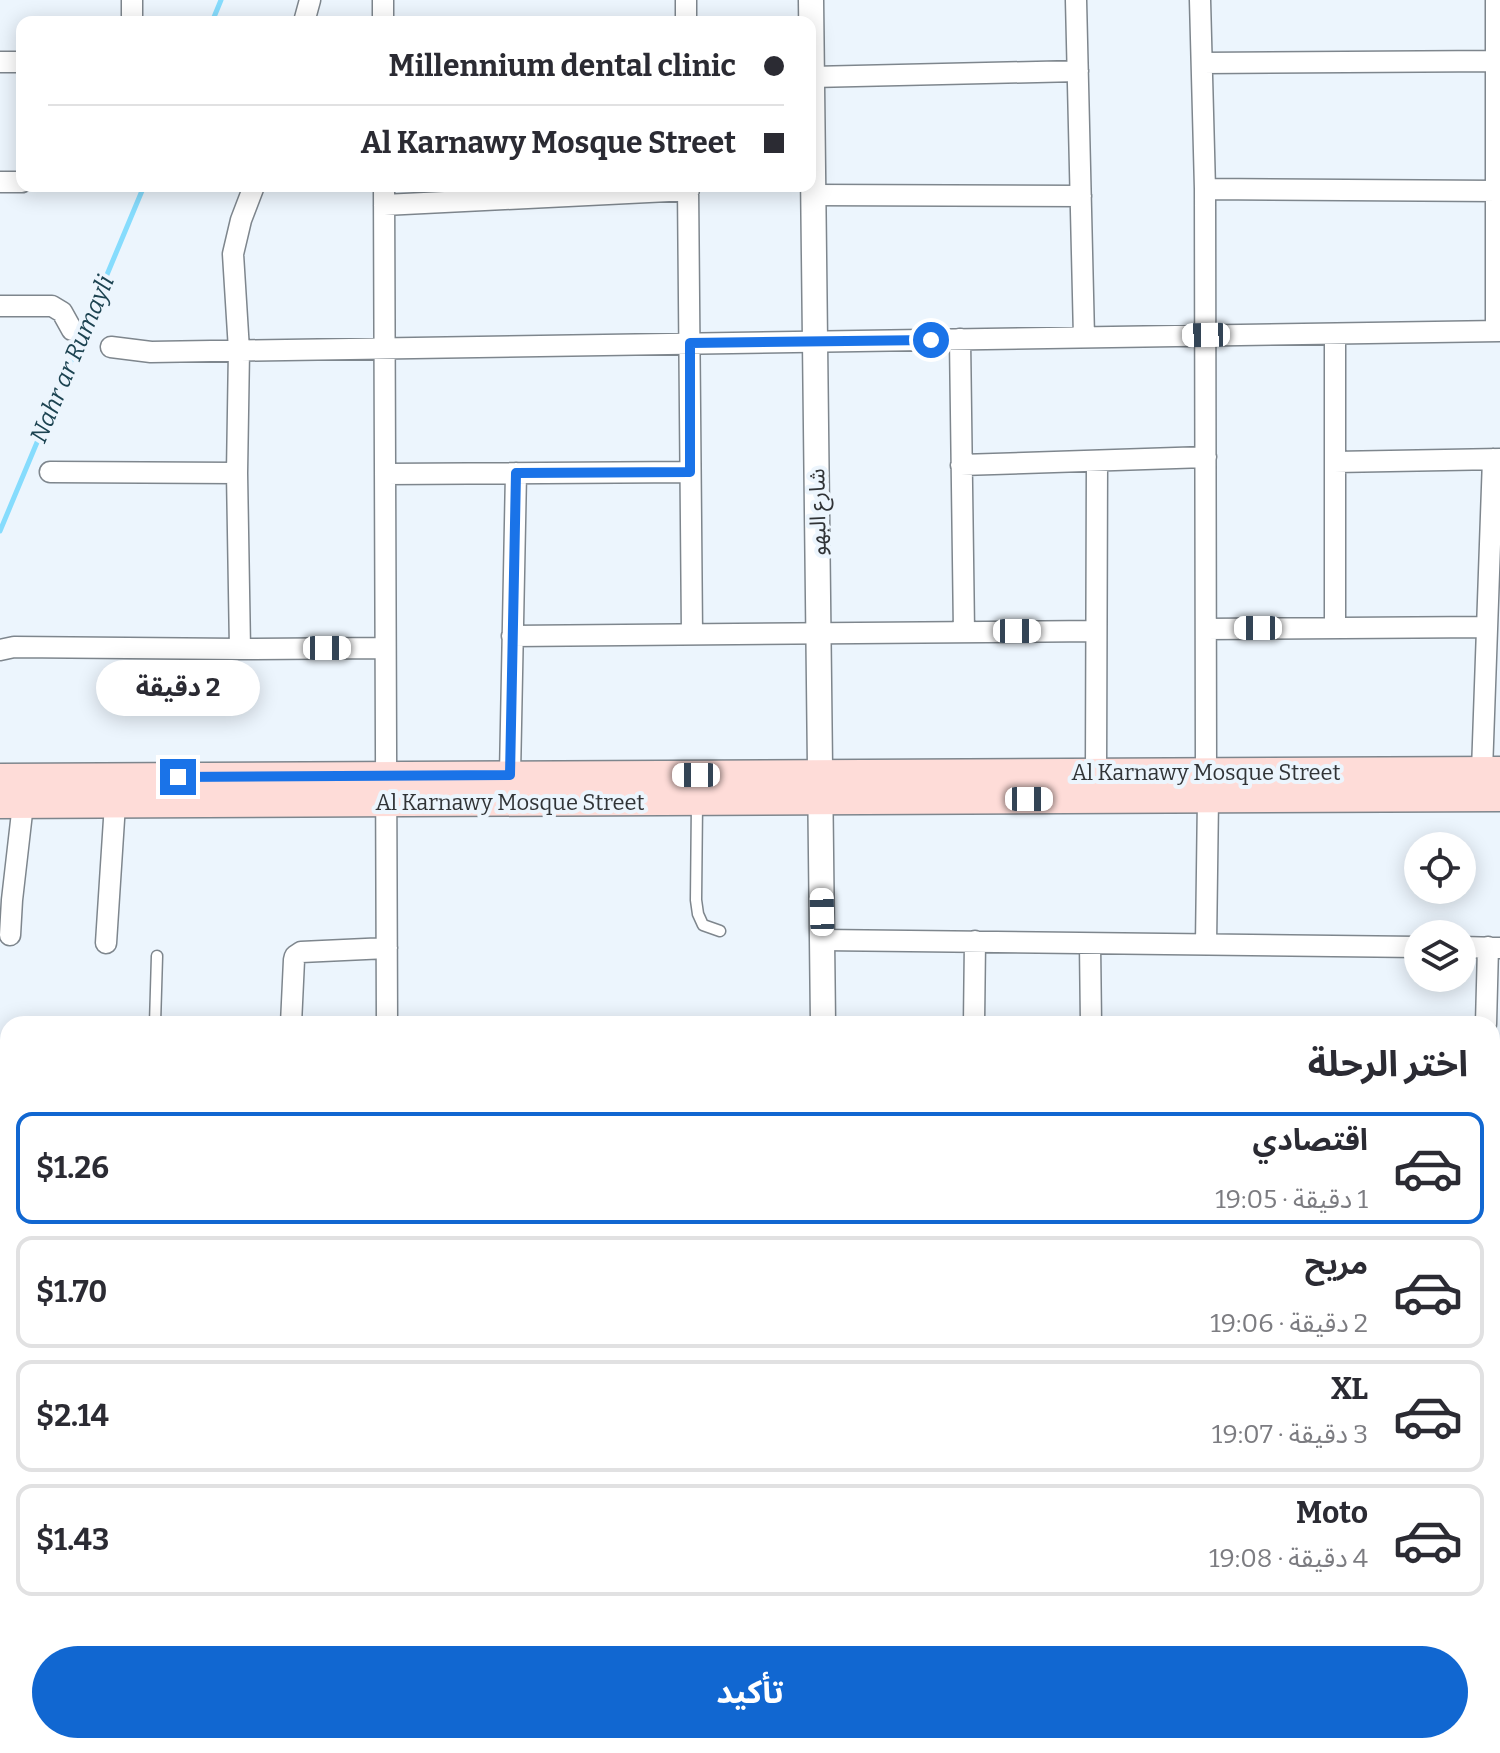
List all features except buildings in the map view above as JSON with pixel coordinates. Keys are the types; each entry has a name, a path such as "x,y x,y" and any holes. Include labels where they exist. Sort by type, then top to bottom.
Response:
{"main road":[{"name":"Al Karnawy Mosque Street","path":"11,804 115,804 386,789 510,775 820,787 1207,785 1491,771"},
{"name":"Al Karnawy Mosque Street","path":"0,778 697,801 820,787 1096,773 1207,785 1500,797"}],"street":[{"path":"1076,0 1084,337"},
{"path":"1200,0 1206,335 1206,944"},
{"path":"111,347 151,352 1498,331 1496,0"},
{"path":"1202,63 1496,61"},
{"path":"816,77 1078,71"},
{"path":"1205,189 1497,191"},
{"path":"240,649 237,473 239,350 233,254 252,192"},
{"path":"387,1016 384,196 536,192"},
{"path":"688,192 692,634"},
{"name":"شارع البهو","path":"813,192 823,1016"},
{"path":"813,195 1081,196"},
{"path":"0,306 52,306 62,312 72,330"},
{"path":"1335,335 1335,628"},
{"path":"960,339 964,632"},
{"path":"961,465 1206,457"},
{"path":"1335,462 1496,459 1487,627 1491,771"},
{"path":"1096,773 1097,461"},
{"path":"50,472 237,473"},
{"path":"385,474 690,472"},
{"path":"510,775 516,473"},
{"path":"1206,629 1487,627"},
{"path":"512,636 1096,631"},
{"path":"0,650 14,647 385,648"},
{"path":"10,935 11,804"},
{"path":"106,943 115,804"},
{"path":"822,940 1404,947"},
{"path":"974,1016 975,941"},
{"path":"1090,944 1091,1016"},
{"path":"291,1016 294,960 298,954 387,948"},
{"path":"1487,1016 1494,948"}],"lane":[{"path":"697,801 698,914 703,925 720,931"},
{"path":"155,1016 157,956"}],"waterway":[{"name":"Nahr ar Rumayli","path":"214,16 221,0"},
{"name":"Nahr ar Rumayli","path":"0,531 141,192"}],"route":[{"path":"178,777 510,775 516,473 690,472 690,343 931,340"}]}
